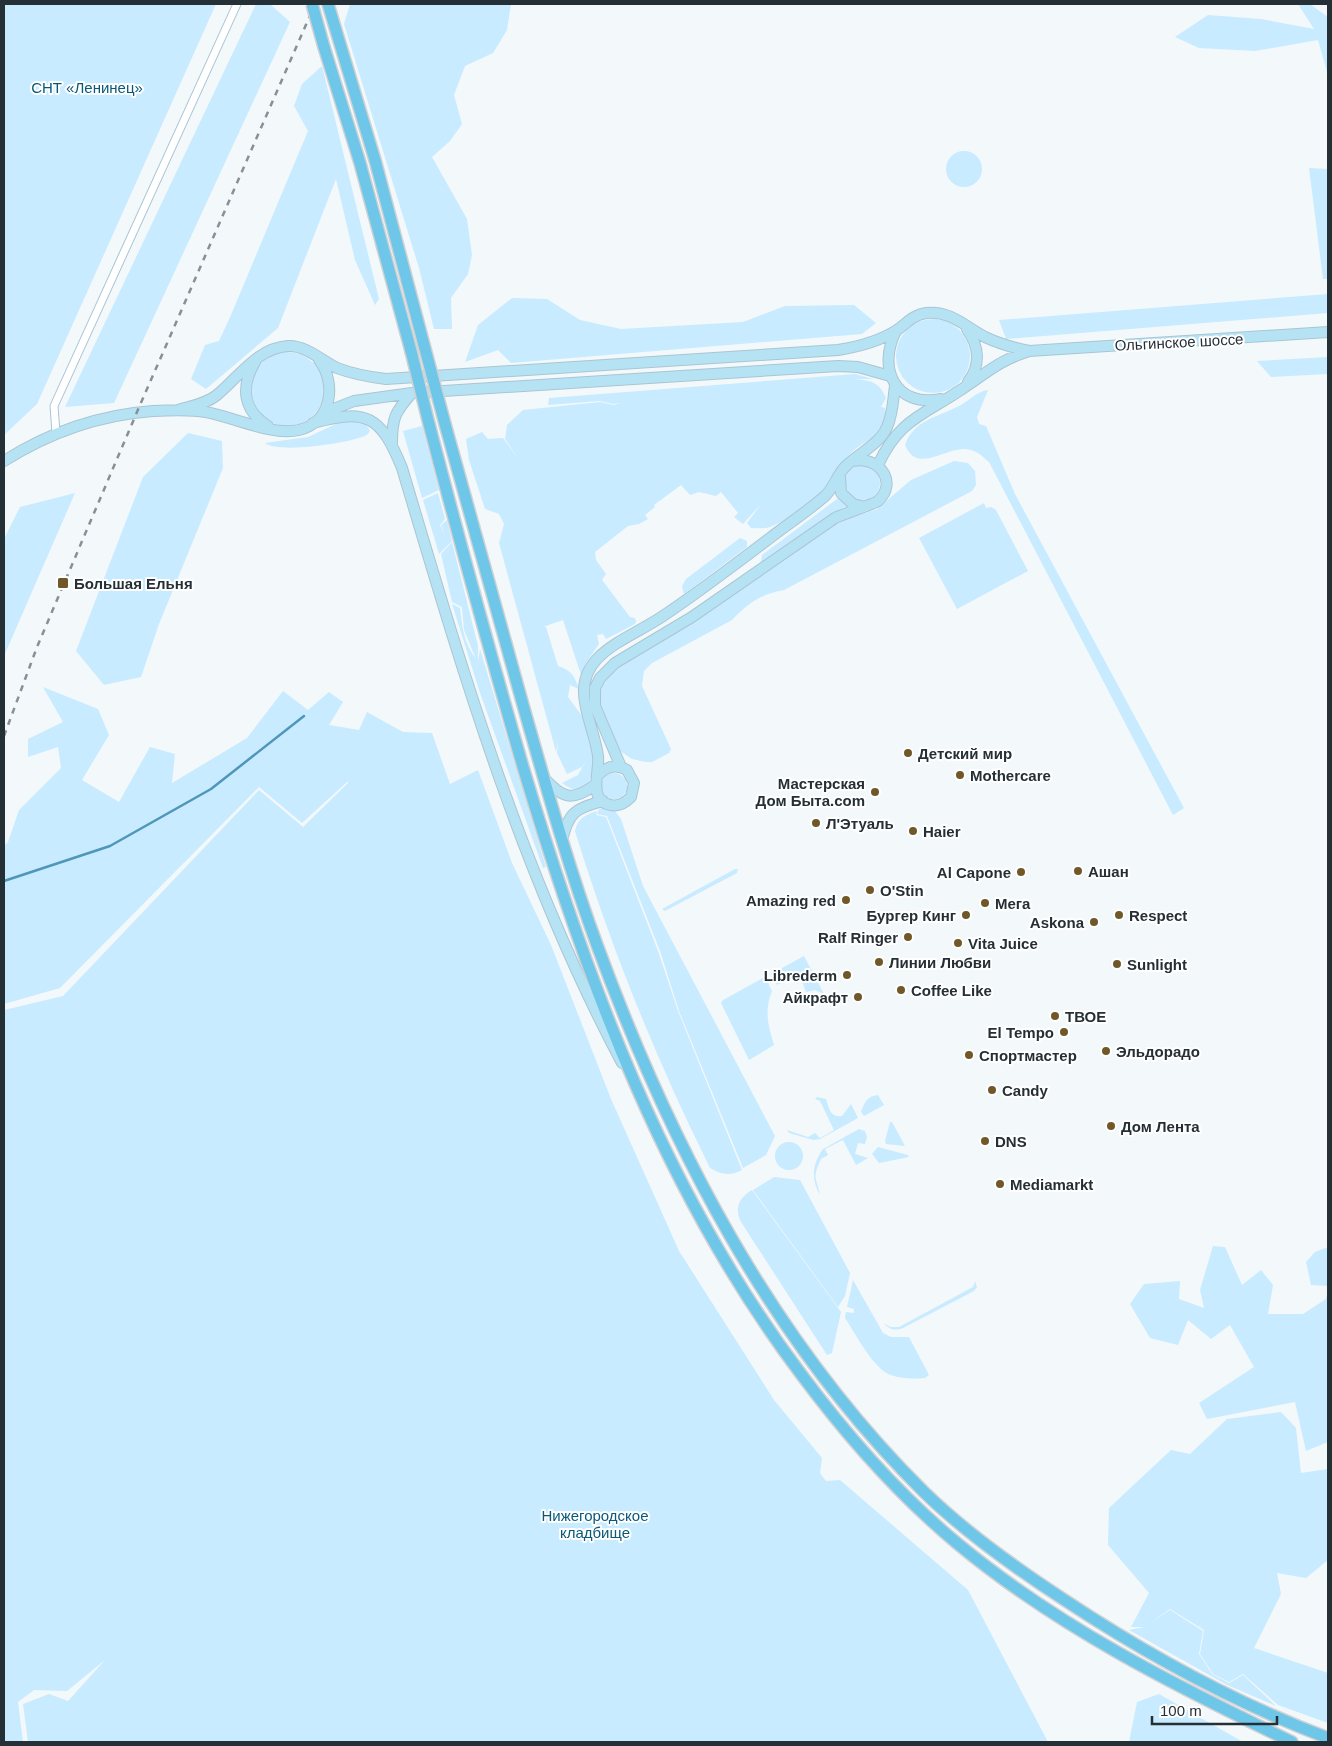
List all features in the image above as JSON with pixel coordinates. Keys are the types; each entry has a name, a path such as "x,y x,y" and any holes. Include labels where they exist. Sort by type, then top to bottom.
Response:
{"main road":[{"path":"312,4 360,163 498,682 546,846 580,947 633,1083"},
{"path":"329,8 375,160 445,424 544,778 562,841 595,941 624,1017 658,1097 695,1170 756,1279 789,1330 872,1436 925,1493 970,1532 1019,1570 1091,1618 1224,1693 1328,1738"},
{"path":"852,461 870,460 878,465 885,475 886,488 883,496 875,503 861,506 834,518 692,617 615,663 600,678 595,688 595,706 621,767 632,776 634,790 631,797 620,805 611,805 603,802 597,794 597,748 584,708 583,690 589,669 597,658 660,618 826,496 847,465 875,442 887,428 892,381 887,358 890,342 896,331 910,318 924,313 940,313 953,317 965,326 1004,346 1029,352"},
{"path":"963,388 973,375 977,364 974,339 965,326"},
{"path":"178,410 202,404 216,396 242,370 272,349 290,346 303,349 358,375 386,379 838,350 868,343 896,331"},
{"name":"Ольгинское шоссе","path":"1029,352 1328,332"},
{"path":"878,465 886,448 900,429 923,411 963,388 994,364 1029,352"},
{"path":"313,423 323,412 328,402 330,389 326,369 317,357"},
{"path":"257,359 247,375 245,387 248,404 260,420 273,428"},
{"path":"323,412 354,401 412,393 838,366 858,368 892,381 910,397 928,401 949,397"},
{"path":"412,393 396,410 392,425 392,444 490,756 549,910 593,1008 713,1242 774,1339 857,1445 909,1500 959,1545 1049,1611 1155,1673 1292,1742"},
{"path":"4,461 31,444 95,419 137,412 178,410 206,412 284,431 300,430 313,423 341,415 355,415 368,419 379,426 392,444"},
{"path":"840,477 839,485 846,500 861,506"},
{"path":"544,778 556,791 573,797 584,794 604,769 612,766 621,767"},
{"path":"562,841 570,815 585,806 603,802"}],"street":[{"path":"56,433 54,406 237,4"}],"green space":[{"name":"СНТ «Ленинец»","path":"4,4 216,4 37,404 4,435"},
{"path":"256,4 270,4 290,22 114,403 65,407"},
{"path":"350,4 511,4 507,30 493,53 465,66 454,95 462,124 450,141 432,157 467,219 472,255 468,274 451,298 452,329 434,329 419,268 344,24"},
{"path":"1298,4 1310,4 1328,17 1327,72 1318,40 1255,51 1199,48 1175,37 1208,15 1261,19 1314,29"},
{"path":"322,66 379,299 375,305 355,260 336,179 278,328 206,389 191,379 205,345 219,341 231,315 308,131 294,106 302,84"},
{"path":"964,151 977,156 982,169 977,182 964,187 951,182 946,169 951,156"},
{"path":"1309,168 1328,169 1328,279 1323,279"},
{"path":"1328,294 1328,313 1006,339 999,320"},
{"path":"512,298 547,299 580,320 621,329 743,322 785,306 854,305 876,323 862,334 511,363 498,350 465,362 478,325"},
{"path":"933,319 954,325 964,335 970,356 964,377 954,387 933,393 912,387 902,377 896,356 902,335 912,325"},
{"path":"287,352 301,355 313,363 321,375 324,389 321,403 313,415 301,423 287,426 273,423 261,415 253,403 250,389 253,375 261,363 273,355"},
{"path":"1328,357 1328,374 1271,377 1257,361"},
{"path":"855,374 873,379 854,379 874,383 884,393 886,398 881,407 885,408 886,418 884,425 881,431 851,453 827,488 799,510 770,527 751,528 747,523 761,504 743,524 734,517 738,513 721,492 716,496 699,492 690,495 681,485 654,505 655,507 645,515 648,519 639,524 628,526 595,552 596,560 606,574 602,580 630,617 635,618 636,621 635,624 606,639 603,634 597,635 599,644 586,663 582,678 563,620 543,627 546,627 558,666 572,674 576,680 579,689 570,685 568,697 589,726 593,737 594,767 587,785 581,789 573,789 562,783 578,775 588,757 582,767 567,774 557,753 558,740 556,752 499,543 504,524 499,514 485,509 469,460 466,439 482,432 488,439 503,438 520,461 505,439 507,425 523,410 600,402 614,405 620,403 613,404 600,401 548,405 549,398"},
{"path":"988,390 977,417 979,424 986,426 1015,494 1184,808 1173,815 989,462 978,453 967,449 919,458 911,454 905,445 914,430 926,421 961,405 980,392"},
{"path":"352,420 367,426 370,431 367,435 346,441 315,446 284,448 265,443 308,437 338,423"},
{"path":"422,426 439,490 422,498 403,431"},
{"path":"188,433 222,441 223,468 159,624 141,677 104,685 76,651 143,477"},
{"path":"954,461 968,463 975,471 976,485 972,491 784,590 755,600 732,620 652,663 644,671 642,686 671,749 669,753 652,762 646,762 632,759 617,749 599,711 597,689 600,681 626,660 702,617 814,536 842,521 877,509 911,480"},
{"path":"862,465 875,470 880,483 875,496 862,501 849,496 844,483 849,470"},
{"path":"75,493 4,656 4,539 20,507"},
{"path":"438,493 445,519 440,525 444,534 441,525 447,520 452,541 439,554 423,500"},
{"path":"841,496 850,507 760,567 762,555"},
{"path":"984,503 986,508 991,507 996,510 1028,571 957,609 919,538"},
{"path":"740,538 747,541 747,547 684,594 682,586 686,579"},
{"path":"452,542 478,646 478,662 480,649 546,867 543,868 480,693 452,604 460,608 463,628 466,641 476,659 464,630 462,607 452,602 441,554"},
{"name":"Нижегородское кладбище","path":"43,687 98,709 109,735 82,780 119,802 150,747 175,754 172,783 247,738 283,691 308,710 329,692 343,702 329,725 359,730 367,712 403,732 432,733 450,784 478,770 512,863 551,945 611,1099 679,1251 774,1400 822,1458 820,1473 826,1481 840,1480 968,1590 1048,1742 28,1742 23,1704 49,1694 68,1701 105,1660 67,1691 34,1690 18,1702 23,1742 4,1742 4,1010 63,996 259,790 303,827 349,782 302,823 259,787 60,988 4,1004 4,846 8,842 19,810 61,768 58,747 28,757 28,739 63,722"},
{"path":"614,773 623,777 627,786 623,795 614,799 605,795 601,786 605,777"},
{"path":"606,807 615,811 621,819 643,886 775,1136 766,1155 743,1168 679,1011 660,951 607,816 597,814 599,809"},
{"path":"597,811 596,815 606,817 658,951 678,1011 742,1170 738,1172 726,1174 710,1168 671,1086 619,960 575,831 578,823 583,818"},
{"path":"738,869 737,873 665,911 662,909"},
{"path":"804,956 824,994 815,990 806,992 799,973 777,985 771,974"},
{"path":"765,977 772,991 768,1005 768,1018 774,1045 749,1060 721,1003 723,1000"},
{"path":"878,1095 884,1105 864,1116 861,1112 865,1103 869,1098"},
{"path":"817,1097 826,1099 832,1114 838,1116 842,1116 851,1104 858,1118 820,1139 813,1140 789,1133 787,1130 808,1137 815,1133 820,1138 834,1130 820,1101 815,1099"},
{"path":"890,1122 892,1122 905,1146 886,1144 885,1141"},
{"path":"859,1129 865,1131 867,1137 865,1144 858,1143 855,1154 868,1158 856,1165 843,1140 825,1149 828,1155 821,1159 816,1170 816,1181 820,1195 814,1177 819,1155 823,1149"},
{"path":"789,1142 799,1146 803,1156 799,1166 789,1170 779,1166 775,1156 779,1146"},
{"path":"878,1147 908,1155 909,1157 879,1163 872,1154"},
{"path":"774,1177 800,1180 850,1273 845,1296 838,1307 753,1190"},
{"path":"752,1190 841,1312 832,1353 827,1355 741,1222 738,1212 739,1204 744,1196"},
{"path":"1213,1246 1225,1247 1242,1285 1261,1270 1273,1285 1268,1314 1303,1314 1326,1299 1328,1289 1328,1442 1306,1451 1295,1402 1207,1419 1199,1403 1254,1367 1230,1325 1211,1339 1188,1320 1178,1345 1150,1338 1130,1304 1144,1284 1180,1281 1179,1299 1204,1308 1200,1290"},
{"path":"1328,1247 1328,1286 1311,1285 1306,1262 1315,1252"},
{"path":"853,1280 883,1333 891,1337 909,1337 929,1375 925,1378 917,1379 891,1375 885,1372 872,1359 845,1318 846,1312 854,1313 854,1309 847,1307"},
{"path":"975,1281 977,1287 974,1291 903,1328 893,1329 888,1327 884,1323 890,1327 899,1327 973,1287"},
{"path":"1281,1412 1296,1428 1301,1473 1328,1469 1328,1560 1306,1578 1277,1573 1281,1594 1254,1648 1328,1673 1328,1723 1278,1705 1243,1674 1229,1682 1213,1674 1200,1654 1204,1630 1170,1609 1146,1626 1170,1610 1203,1631 1199,1654 1212,1674 1229,1683 1243,1675 1276,1706 1227,1685 1129,1630 1144,1627 1131,1627 1149,1593 1108,1545 1109,1508 1171,1450 1190,1454 1227,1419"},
{"path":"1159,1694 1243,1742 1129,1742 1137,1702"}],"waterway":[{"path":"4,881 110,846 211,789 304,716"}],"railway":[{"path":"4,736 37,647 315,4"}],"place":[{"name":"Большая Ельня","path":"63,583"},
{"name":"Детский мир","path":"908,753"},
{"name":"Mothercare","path":"960,775"},
{"name":"Мастерская Дом Быта.com","path":"875,792"},
{"name":"Л'Этуаль","path":"816,823"},
{"name":"Haier","path":"913,831"},
{"name":"Ашан","path":"1078,871"},
{"name":"Al Capone","path":"1021,872"},
{"name":"O'Stin","path":"870,890"},
{"name":"Amazing red","path":"846,900"},
{"name":"Мега","path":"985,903"},
{"name":"Бургер Кинг","path":"966,915"},
{"name":"Respect","path":"1119,915"},
{"name":"Askona","path":"1094,922"},
{"name":"Ralf Ringer","path":"908,937"},
{"name":"Vita Juice","path":"958,943"},
{"name":"Линии Любви","path":"879,962"},
{"name":"Sunlight","path":"1117,964"},
{"name":"Librederm","path":"847,975"},
{"name":"Coffee Like","path":"901,990"},
{"name":"Айкрафт","path":"858,997"},
{"name":"ТВОЕ","path":"1055,1016"},
{"name":"El Tempo","path":"1064,1032"},
{"name":"Эльдорадо","path":"1106,1051"},
{"name":"Спортмастер","path":"969,1055"},
{"name":"Candy","path":"992,1090"},
{"name":"Дом Лента","path":"1111,1126"},
{"name":"DNS","path":"985,1141"},
{"name":"Mediamarkt","path":"1000,1184"}]}
